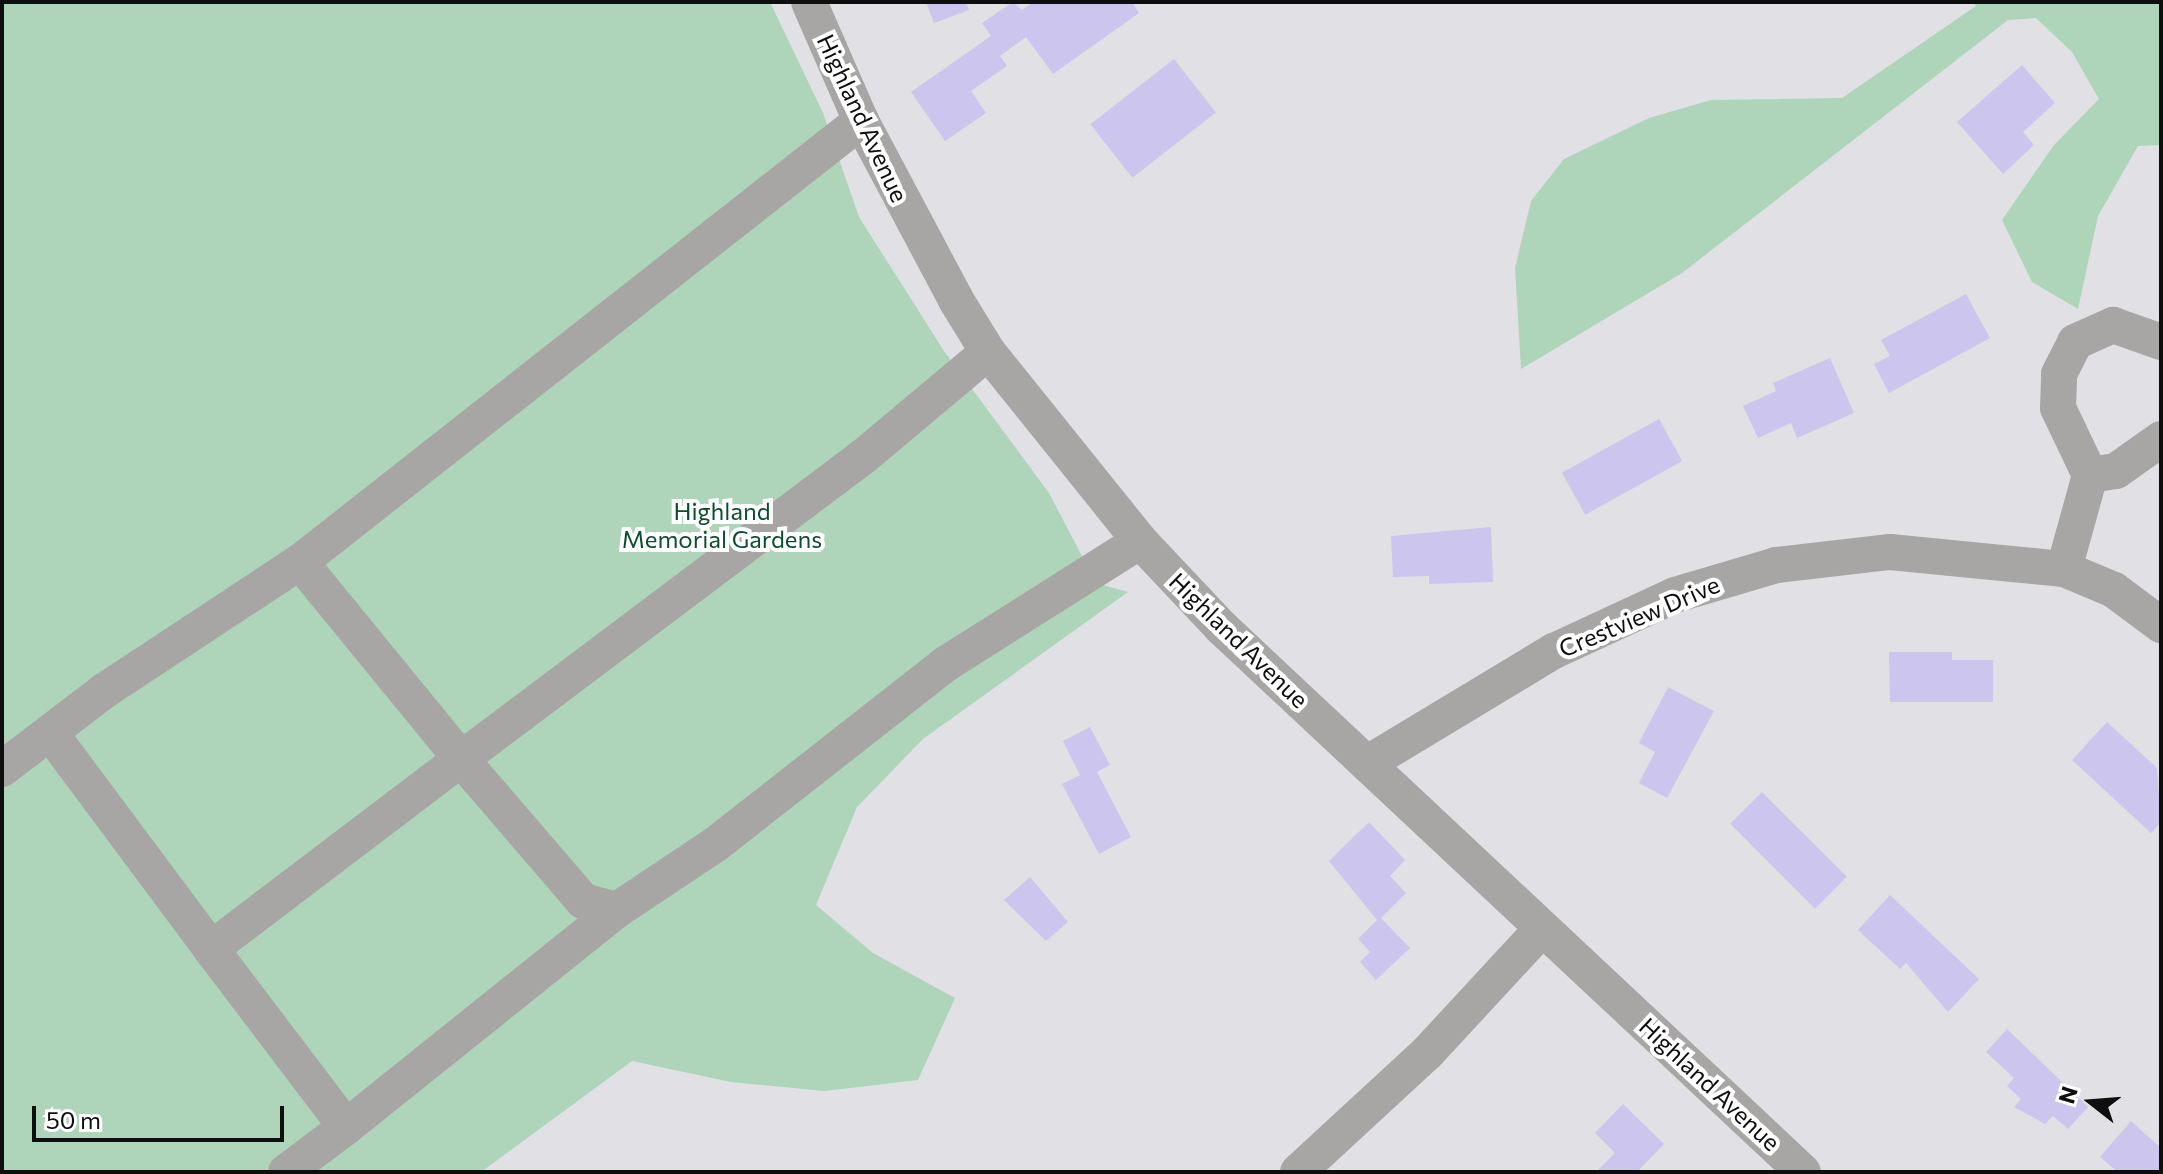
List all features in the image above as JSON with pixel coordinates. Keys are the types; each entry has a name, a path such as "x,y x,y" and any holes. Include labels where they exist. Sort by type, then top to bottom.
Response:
{"street":[{"name":"Highland Avenue","path":"809,2 861,121 988,352 1140,541 1221,627 1803,1172"},
{"path":"2,769 104,691 300,562 861,121"},
{"path":"2064,569 2090,475 2058,408 2059,374 2075,342 2113,325 2161,342"},
{"path":"211,949 806,501 988,352"},
{"path":"2090,475 2116,471 2161,439"},
{"path":"286,1172 617,910 716,844 944,665 1140,541"},
{"name":"Crestview Drive","path":"1368,763 1554,651 1675,595 1776,565 1890,552 2064,569 2114,590 2161,625"},
{"path":"300,562 461,759 583,901 617,910"},
{"path":"51,734 346,1127"},
{"path":"1298,1172 1427,1053 1542,929"}],"green space":[{"name":"Highland Memorial Gardens","path":"2,2 770,2 823,113 859,217 944,351 1049,493 1096,583 1128,592 923,739 857,807 816,905 873,953 955,998 918,1080 824,1091 731,1082 632,1061 481,1172 2,1172"},
{"path":"1973,2 2161,2 2161,145 2138,146 2098,216 2078,309 2032,282 2002,220 2054,145 2099,99 2072,52 2036,18 2008,20 1682,273 1521,369 1515,268 1531,201 1564,159 1649,118 1711,100 1842,98 1976,6"}],"building":[{"path":"926,2 966,2 969,10 934,23"},
{"path":"1013,2 1022,10 1033,2 1132,2 1139,13 1053,74 1026,37 1000,56 1007,66 971,91 986,113 945,141 911,92 991,36 982,23"},
{"path":"1174,59 1216,113 1132,178 1090,124"},
{"path":"2022,65 2055,103 2023,132 2034,145 2003,174 1957,122"},
{"path":"1966,294 1990,338 1889,393 1874,364 1890,356 1881,340"},
{"path":"1830,358 1854,413 1797,438 1791,423 1758,438 1743,406 1776,391 1773,383"},
{"path":"1659,419 1682,461 1585,515 1562,473"},
{"path":"1491,527 1493,582 1429,584 1429,576 1393,577 1391,536"},
{"path":"1889,652 1952,652 1952,660 1993,660 1993,702 1890,702"},
{"path":"1668,687 1714,711 1667,798 1639,783 1655,752 1639,743"},
{"path":"2107,722 2157,768 2161,822 2151,833 2072,760"},
{"path":"1090,727 1110,765 1097,772 1131,837 1099,854 1062,784 1080,775 1063,741"},
{"path":"1762,792 1847,877 1815,909 1730,824"},
{"path":"1369,822 1405,860 1390,876 1406,893 1381,918 1410,948 1376,980 1360,962 1370,952 1358,939 1377,920 1329,861"},
{"path":"1030,877 1068,922 1046,941 1004,900"},
{"path":"1890,895 1979,979 1948,1012 1906,963 1900,969 1858,930"},
{"path":"2007,1029 2088,1107 2068,1129 2053,1116 2045,1124 2014,1107 2021,1099 2007,1086 2014,1078 1986,1052"},
{"path":"1623,1104 1664,1144 1637,1172 1596,1172 1615,1153 1595,1133"},
{"path":"2131,1121 2161,1148 2161,1172 2118,1172 2100,1157"}]}
